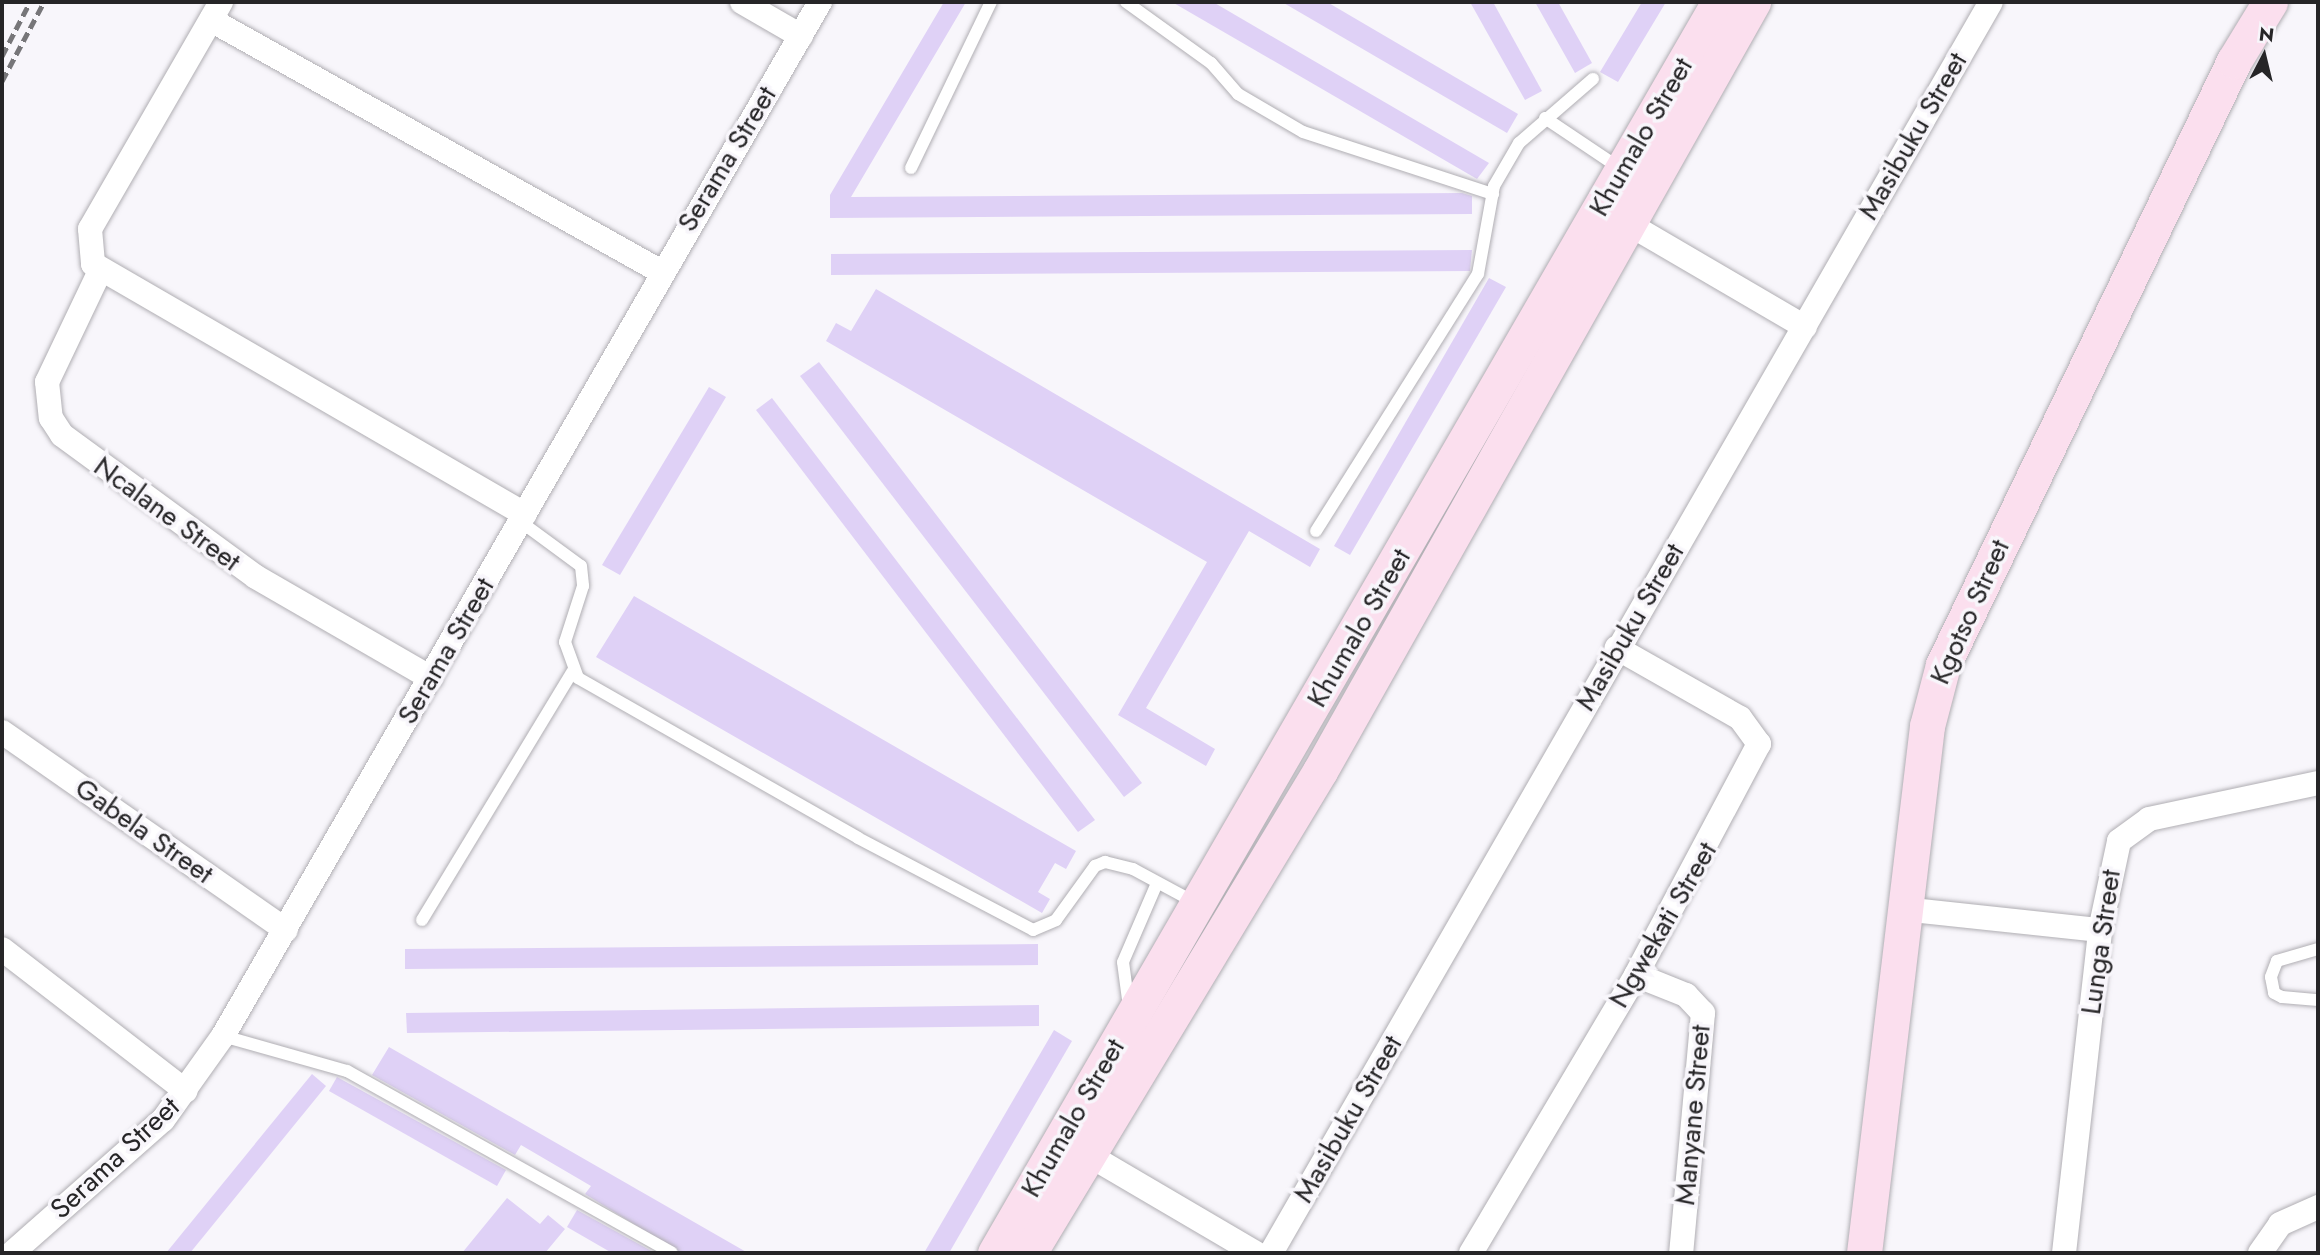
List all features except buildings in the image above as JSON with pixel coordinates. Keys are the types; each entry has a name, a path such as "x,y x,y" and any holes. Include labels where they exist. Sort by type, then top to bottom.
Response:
{"street":[{"path":"742,2 801,36"},
{"name":"Serama Street","path":"12,1253 147,1136 186,1091 223,1036 523,518 660,271 820,2"},
{"name":"Khumalo Street","path":"1030,1253 1131,1018 1200,905 1719,2"},
{"name":"Khumalo Street","path":"995,1253 1074,1147 1320,771 1753,2"},
{"name":"Masibuku Street","path":"1271,1253 1991,2"},
{"name":"Kgotso Street","path":"2234,61 2252,2"},
{"name":"Kgotso Street","path":"1864,1253 1903,909 1927,726 1951,642 2234,61 2270,2"},
{"path":"523,518 100,271 88,254 90,229 216,11 660,271"},
{"path":"1672,81 1673,141"},
{"path":"1627,223 1805,327"},
{"name":"Ncalane Street","path":"100,271 47,382 51,418 62,435 256,577 431,678"},
{"name":"Ngwekati Street","path":"1471,1253 1636,975 1759,744 1741,719 1617,648"},
{"name":"Gabela Street","path":"2,732 286,930"},
{"name":"Lunga Street","path":"2064,1253 2100,930 2111,858 2130,829 2149,819 2318,783"},
{"path":"1903,909 2100,930"},
{"path":"2,949 186,1091"},
{"name":"Manyane Street","path":"1636,975 1686,995 1703,1013 1681,1253"},
{"path":"1074,1147 1255,1253"},
{"path":"2260,1253 2280,1224 2318,1207"}],"lane":[{"path":"911,169 991,2"},
{"path":"1126,2 1211,63 1238,94 1303,132 1493,194"},
{"path":"1316,531 1478,274 1493,194 1519,143 1593,79"},
{"path":"1545,118 1622,169"},
{"path":"422,920 572,672 565,642 583,586 581,566 523,518"},
{"path":"572,672 1023,928 1049,926 1105,862 1157,883 1200,905"},
{"path":"1131,1018 1123,962 1157,883"},
{"path":"2318,949 2277,961 2271,987 2282,997 2318,1000"},
{"path":"223,1036 346,1071 672,1253"}],"railway":[{"path":"2,56 30,2"},
{"path":"2,81 44,2"}]}
